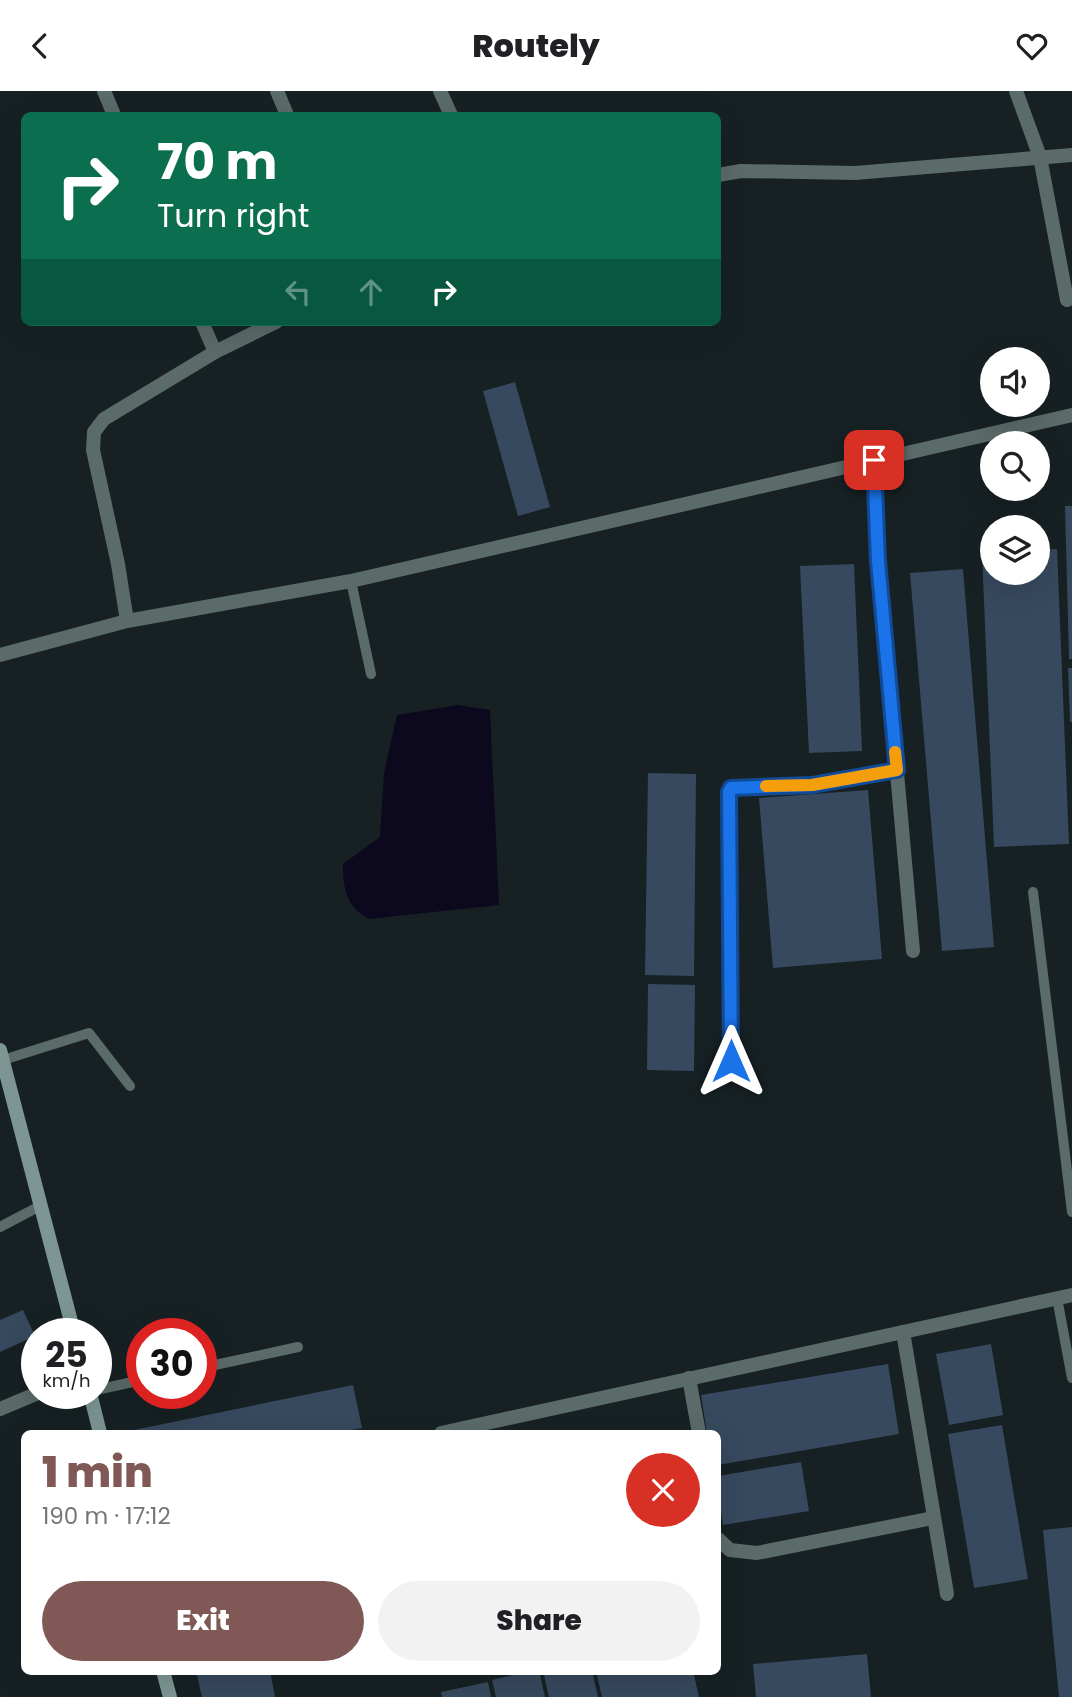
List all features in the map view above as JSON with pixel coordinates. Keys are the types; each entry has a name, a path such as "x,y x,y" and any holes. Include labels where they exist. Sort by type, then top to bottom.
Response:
{"street":[{"path":"104,91 113,112"},
{"path":"276,91 286,112"},
{"path":"440,91 450,112"},
{"path":"1016,91 1041,157 1067,300"},
{"path":"721,174 741,171 855,173 1072,155"},
{"path":"204,326 215,352"},
{"path":"127,621 118,564 93,450 94,432 104,419 215,352 268,326"},
{"path":"0,656 127,621 351,581 1072,415"},
{"path":"874,460 878,561 913,951"},
{"path":"731,1061 731,788 812,785 897,770"},
{"path":"1,1055 4,1080 42,1205 70,1318"},
{"path":"455,1430 1072,1295"},
{"path":"902,1332 947,1594"},
{"path":"689,1378 698,1430"},
{"path":"0,1409 21,1400"},
{"path":"94,1409 99,1430"},
{"path":"721,1542 730,1550 757,1553 933,1518"},
{"path":"164,1675 170,1697"}],"lane":[{"path":"351,581 372,674"},
{"path":"1033,893 1072,1212"},
{"path":"1,1055 89,1033 130,1086"},
{"path":"0,1227 42,1205"},
{"path":"1057,1298 1072,1378"},
{"path":"217,1365 298,1347"}],"water":[{"path":"458,705 490,710 499,905 369,919 355,908 347,896 343,864 380,837 384,773 397,715"}],"building":[{"path":"515,382 550,507 518,516 483,391"},
{"path":"1065,506 1072,506 1072,659 1069,659"},
{"path":"1050,549 1057,549 1069,844 994,847 983,585 1050,585"},
{"path":"854,564 862,751 809,753 800,566"},
{"path":"963,569 994,947 942,951 910,573"},
{"path":"1068,668 1072,668 1072,722 1070,722"},
{"path":"648,773 696,774 694,976 645,975"},
{"path":"868,790 882,959 773,968 759,798"},
{"path":"648,984 695,985 694,1071 647,1070"},
{"path":"23,1310 27,1318 21,1318 21,1342 0,1352 0,1320"},
{"path":"991,1344 1003,1415 949,1425 936,1354"},
{"path":"888,1364 899,1434 721,1464 721,1430 707,1430 701,1395"},
{"path":"353,1385 362,1428 352,1430 134,1430"},
{"path":"1002,1425 1028,1579 974,1588 948,1434"},
{"path":"801,1462 809,1511 723,1525 721,1475"},
{"path":"1072,1527 1072,1697 1059,1697 1043,1530"},
{"path":"867,1654 871,1697 756,1697 753,1664"},
{"path":"197,1675 271,1675 275,1697 202,1697"},
{"path":"514,1675 540,1675 545,1697 496,1697 492,1680"},
{"path":"544,1675 593,1675 598,1697 549,1697"},
{"path":"597,1675 694,1675 699,1697 602,1697"},
{"path":"488,1682 491,1697 442,1697 441,1692"}],"slow traffic":[{"path":"766,786 812,785 897,770 895,752"}],"route":[{"path":"731,1061 731,788 812,785 897,770 878,561 874,460"}]}
